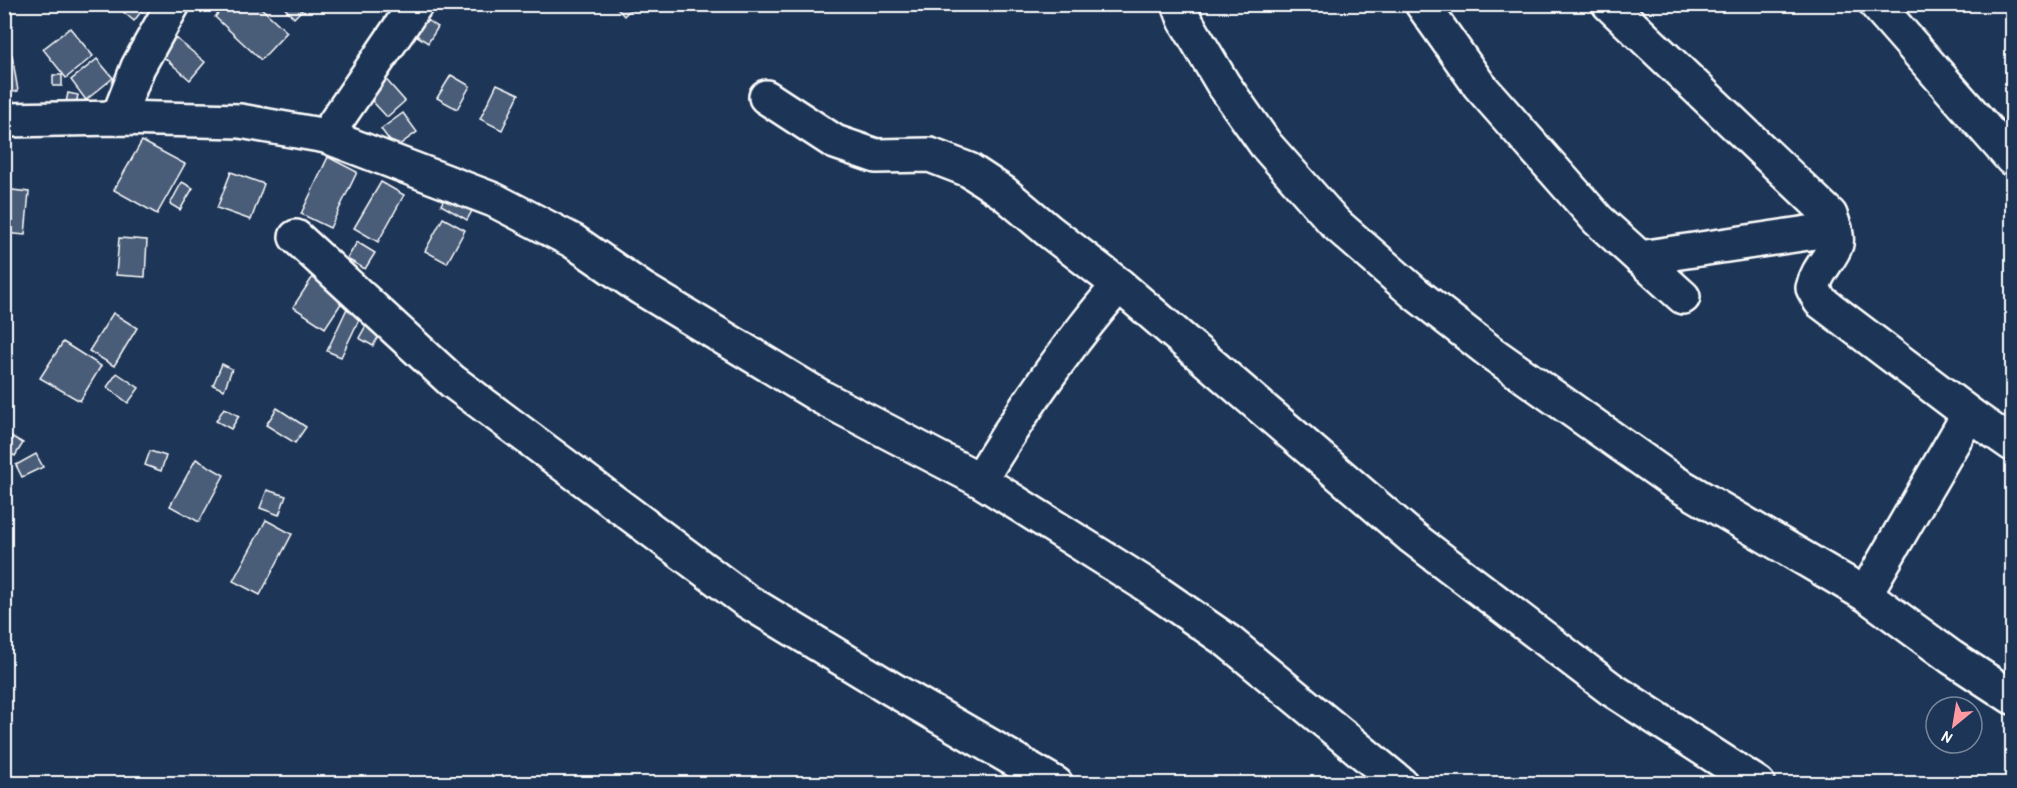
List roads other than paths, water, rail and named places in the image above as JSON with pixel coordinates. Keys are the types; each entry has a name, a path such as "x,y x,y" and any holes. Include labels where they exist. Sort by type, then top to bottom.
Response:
{"street":[{"path":"118,118 138,67 173,4"},
{"path":"326,136 416,4"},
{"path":"1179,4 1185,20 1223,84 1266,145 1336,224 1398,278 1493,354 1674,482 1865,594 1951,657 2013,697"},
{"path":"1422,4 1479,85 1598,220 1683,297"},
{"path":"1609,4 1830,215 1835,229 1836,243 1816,277 1813,288 1820,301 1969,414 2013,444"},
{"path":"1876,4 2013,159"},
{"path":"766,97 835,142 876,156 930,155 969,170 1004,193 1119,285 1413,538 1611,689 1758,783"},
{"path":"4,120 118,118 240,121 326,136 494,200 573,241 641,288 823,398 980,480 1145,584 1228,642 1401,783"},
{"path":"1640,258 1835,229"},
{"path":"296,237 452,381 745,600 892,689 1056,783"},
{"path":"980,480 1031,400 1091,318 1119,285"},
{"path":"1865,594 1969,414"}]}
